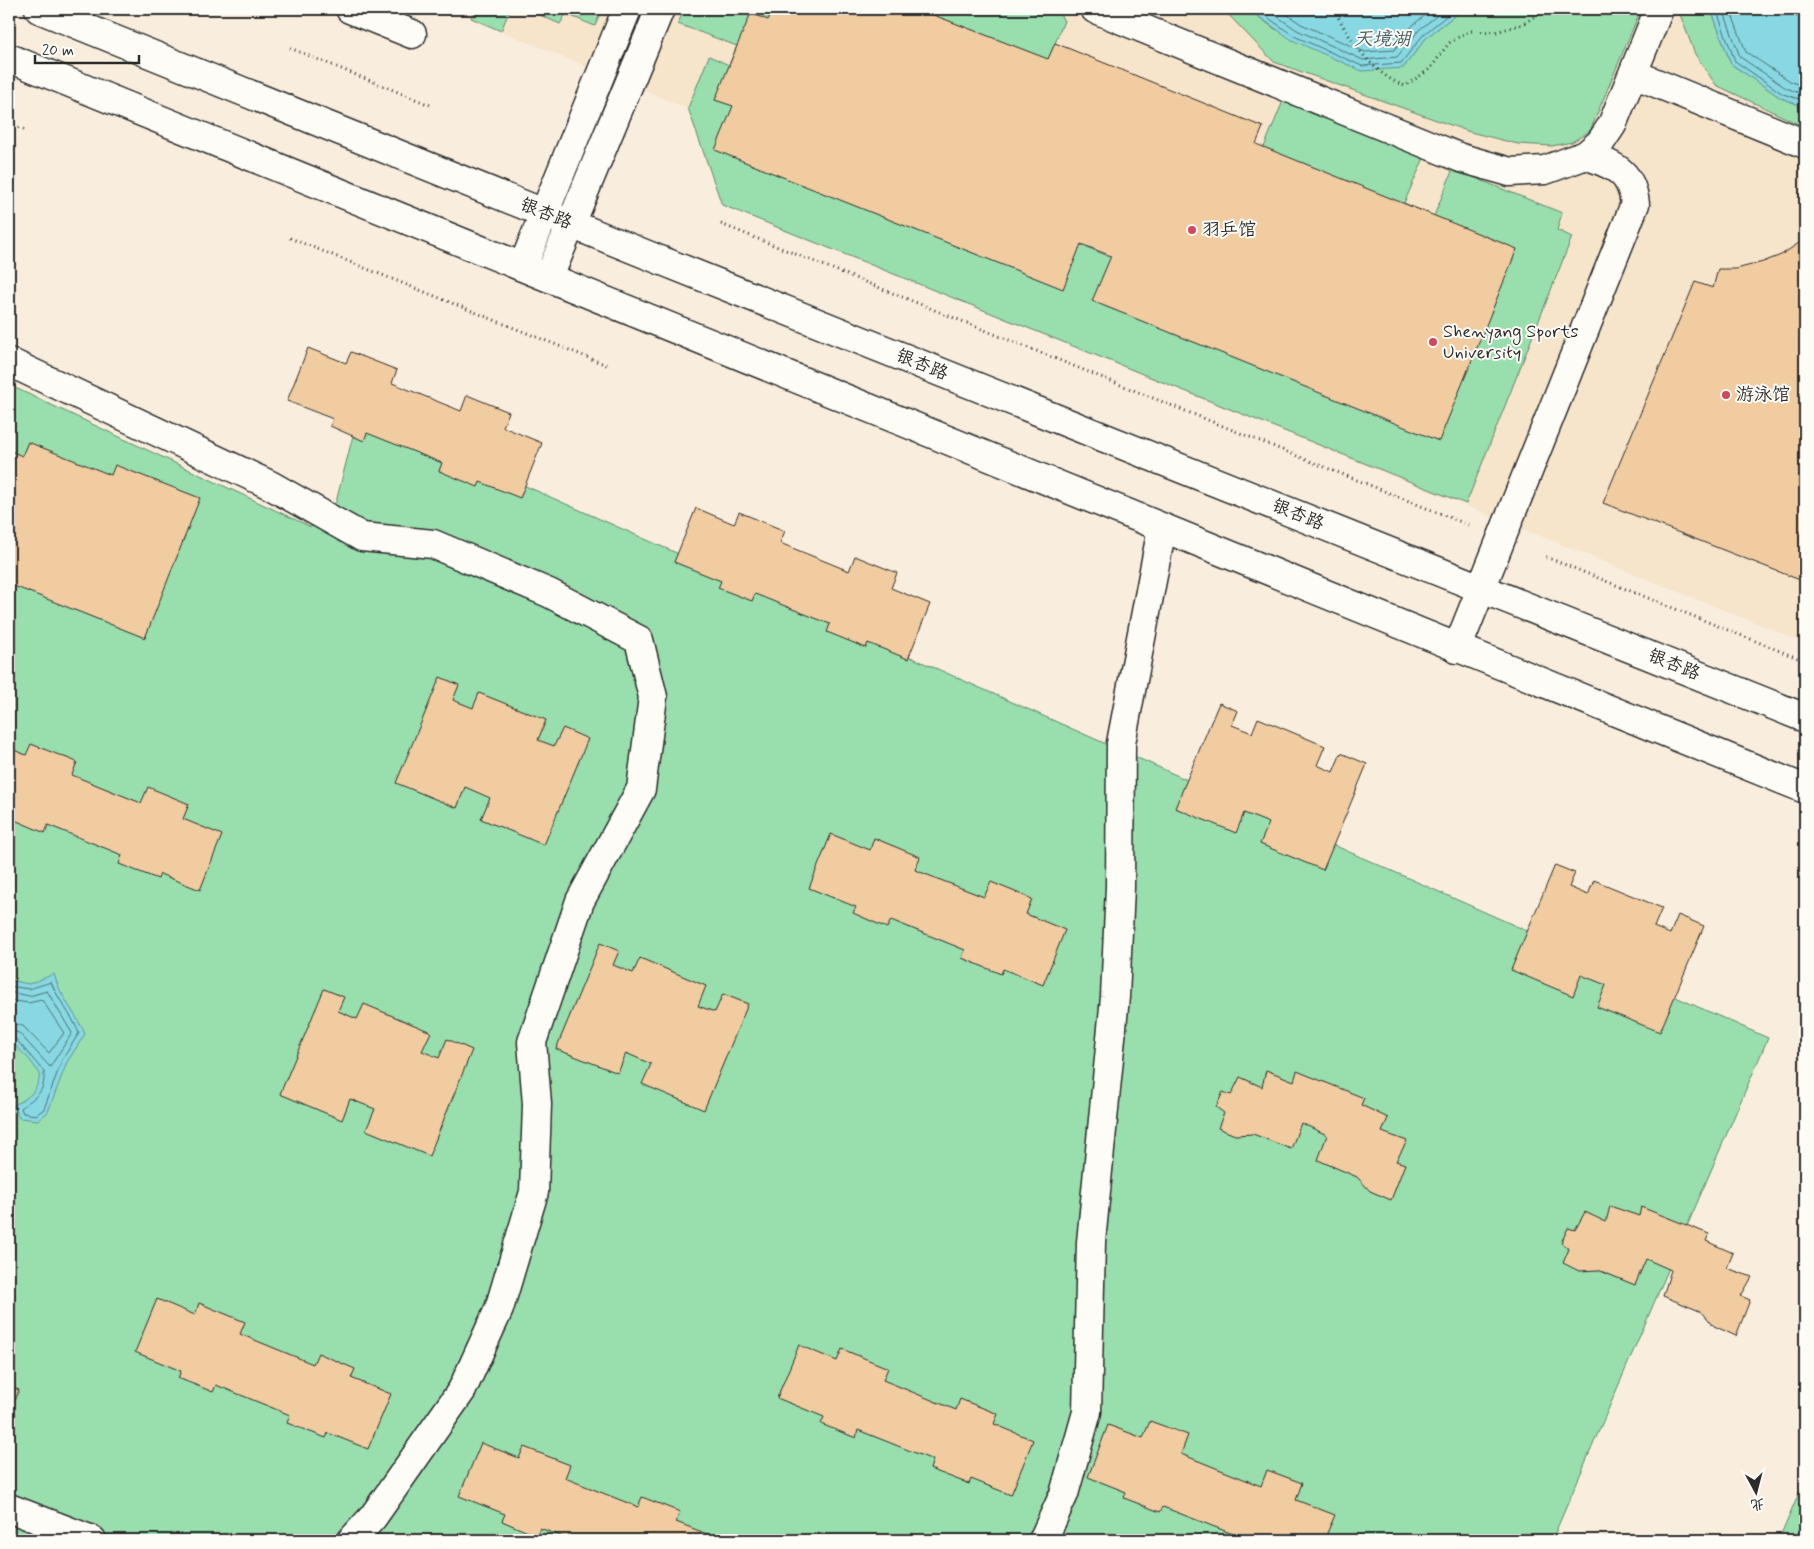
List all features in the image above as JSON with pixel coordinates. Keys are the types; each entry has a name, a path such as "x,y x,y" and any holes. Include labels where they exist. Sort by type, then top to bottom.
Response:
{"street":[{"name":"银杏路","path":"39,9 1805,718"},
{"path":"350,9 412,34"},
{"path":"523,266 627,9"},
{"path":"549,277 660,9"},
{"path":"1096,9 1461,158 1510,172 1545,170 1586,155 1600,143 1612,126 1659,9"},
{"path":"9,58 523,266 1457,649 1805,789"},
{"path":"1634,74 1805,144"},
{"path":"1457,649 1635,204 1628,179 1616,167 1586,155"},
{"path":"9,362 270,485 362,537 433,544 549,593 639,640 653,696 641,788 580,901 532,1042 537,1104 534,1192 499,1309 462,1390 373,1517 352,1540"},
{"path":"1043,1540 1064,1494 1086,1412 1091,1242 1115,988 1120,887 1121,743 1162,528"},
{"path":"9,1508 92,1540"}],"path":[{"path":"1334,9 1344,28 1383,74 1389,80 1406,86 1430,69 1449,43 1469,31 1496,32 1523,24 1546,9"},
{"path":"290,48 430,104"},
{"path":"9,124 25,130"},
{"path":"721,224 1472,527"},
{"path":"290,238 609,366"},
{"path":"1546,557 1805,661"}],"shaded area":[{"name":"Shenyang Sports University","path":"448,9 1805,9 1805,643 722,205 696,112"}],"green space":[{"path":"475,9 510,9 501,31 471,18"},
{"path":"526,9 602,9 595,26 566,14 560,24"},
{"name":"羽乒馆","path":"684,9 1054,9 1058,11 1064,21 989,207 1203,295 1283,101 1424,158 1404,203 1434,216 1453,169 1562,213 1557,230 1572,237 1466,504 722,205 688,108 709,56 729,65 737,46 678,24"},
{"path":"1223,9 1248,9 1275,29 1403,68 1427,37 1463,9 1641,9 1590,131 1572,142 1552,146 1518,144 1470,132 1274,62"},
{"path":"1678,9 1711,9 1731,64 1781,98 1805,107 1805,127 1716,85 1695,54"},
{"path":"9,385 311,527 336,502 359,412 1768,1038 1552,1540 9,1540"},
{"path":"1805,1479 1805,1540 1779,1540"}],"water":[{"name":"天境湖","path":"1248,9 1463,9 1427,37 1403,68 1362,71 1292,40"},
{"path":"1711,9 1805,9 1805,107 1781,98 1731,64"},
{"path":"54,974 60,990 85,1034 67,1062 48,1112 38,1120 19,1118 14,1105 35,1090 40,1074 29,1059 9,1040 9,980 29,984"}],"building":[{"name":"羽乒馆","path":"773,9 918,9 1048,59 1055,43 1263,127 1256,144 1517,249 1439,441 1092,301 1111,256 1081,244 1063,289 715,150 733,106 715,100 737,46 751,13 768,20"},
{"name":"游泳馆","path":"1805,239 1805,582 1603,503 1695,282 1713,288 1718,269 1736,269 1763,262 1781,255"},
{"path":"308,348 346,363 351,352 397,370 392,383 461,411 467,395 509,412 503,427 542,443 520,498 480,482 478,487 439,471 442,463 367,433 364,441 330,426 333,419 287,401"},
{"path":"28,442 111,475 115,465 200,498 145,638 9,584 9,450 22,456"},
{"path":"696,508 734,524 739,512 785,531 780,543 849,571 855,556 897,573 891,588 930,604 908,659 868,643 866,648 827,632 830,624 755,594 752,601 718,588 721,581 674,562"},
{"path":"440,677 459,685 453,700 473,708 479,693 546,720 538,740 554,746 563,728 588,739 544,845 481,819 490,798 465,787 457,808 396,783"},
{"path":"1219,703 1238,711 1232,725 1252,733 1258,718 1325,746 1317,765 1333,772 1341,753 1367,764 1323,870 1260,844 1269,823 1244,813 1236,833 1175,808"},
{"path":"31,744 77,762 72,775 141,803 148,787 189,804 183,819 222,835 200,890 160,874 158,879 119,864 122,855 48,825 45,833 10,818 13,812 9,810 9,748 26,755"},
{"path":"831,834 870,850 874,838 920,857 915,870 984,897 991,882 1032,899 1026,914 1065,930 1043,985 1003,969 1001,974 962,958 965,950 891,920 887,928 853,913 856,907 809,888"},
{"path":"1555,865 1575,873 1569,887 1588,895 1594,880 1662,908 1654,927 1670,934 1678,915 1704,926 1660,1032 1597,1007 1606,985 1581,975 1573,996 1511,970"},
{"path":"600,943 619,951 613,965 633,973 640,958 706,986 698,1006 715,1012 723,994 748,1004 704,1110 642,1084 651,1064 626,1053 618,1073 556,1049"},
{"path":"324,989 344,997 338,1011 357,1019 364,1004 431,1032 422,1051 439,1058 447,1039 472,1050 429,1156 366,1130 375,1109 350,1099 342,1120 280,1094"},
{"path":"1266,1070 1294,1081 1297,1071 1364,1098 1361,1105 1388,1118 1382,1132 1407,1141 1396,1161 1405,1164 1391,1200 1370,1191 1357,1177 1318,1160 1327,1135 1301,1123 1291,1149 1253,1134 1235,1135 1218,1128 1224,1113 1216,1107 1223,1092 1231,1095 1240,1077 1262,1087"},
{"path":"1610,1206 1639,1216 1641,1207 1709,1234 1706,1241 1733,1253 1727,1268 1752,1277 1741,1296 1750,1300 1736,1336 1714,1326 1702,1312 1663,1296 1671,1270 1646,1259 1635,1285 1598,1270 1579,1271 1563,1263 1569,1249 1561,1243 1568,1228 1575,1230 1585,1212 1606,1222"},
{"path":"157,1299 195,1315 199,1303 245,1322 240,1334 313,1364 318,1353 355,1369 351,1378 391,1394 368,1449 328,1433 326,1438 287,1423 290,1415 216,1385 213,1392 178,1378 181,1371 135,1352"},
{"path":"799,1345 837,1361 842,1349 888,1368 883,1380 956,1410 960,1399 998,1414 994,1424 1033,1440 1011,1495 971,1479 969,1484 930,1469 933,1460 858,1430 856,1438 821,1424 824,1417 777,1398"},
{"path":"9,1386 19,1390 9,1416"},
{"path":"1150,1421 1188,1435 1181,1454 1261,1486 1267,1470 1302,1483 1296,1500 1335,1515 1324,1540 1231,1540 1233,1534 1163,1507 1160,1512 1124,1498 1126,1492 1088,1477 1108,1425 1143,1438"},
{"path":"481,1443 519,1458 524,1447 570,1465 565,1478 638,1507 642,1497 680,1512 676,1522 715,1537 714,1540 571,1540 540,1528 537,1536 502,1521 505,1514 459,1496"}],"place":[{"name":"羽乒馆","path":"1192,230"},
{"name":"Shenyang Sports University","path":"1433,342"},
{"name":"游泳馆","path":"1726,395"}]}
